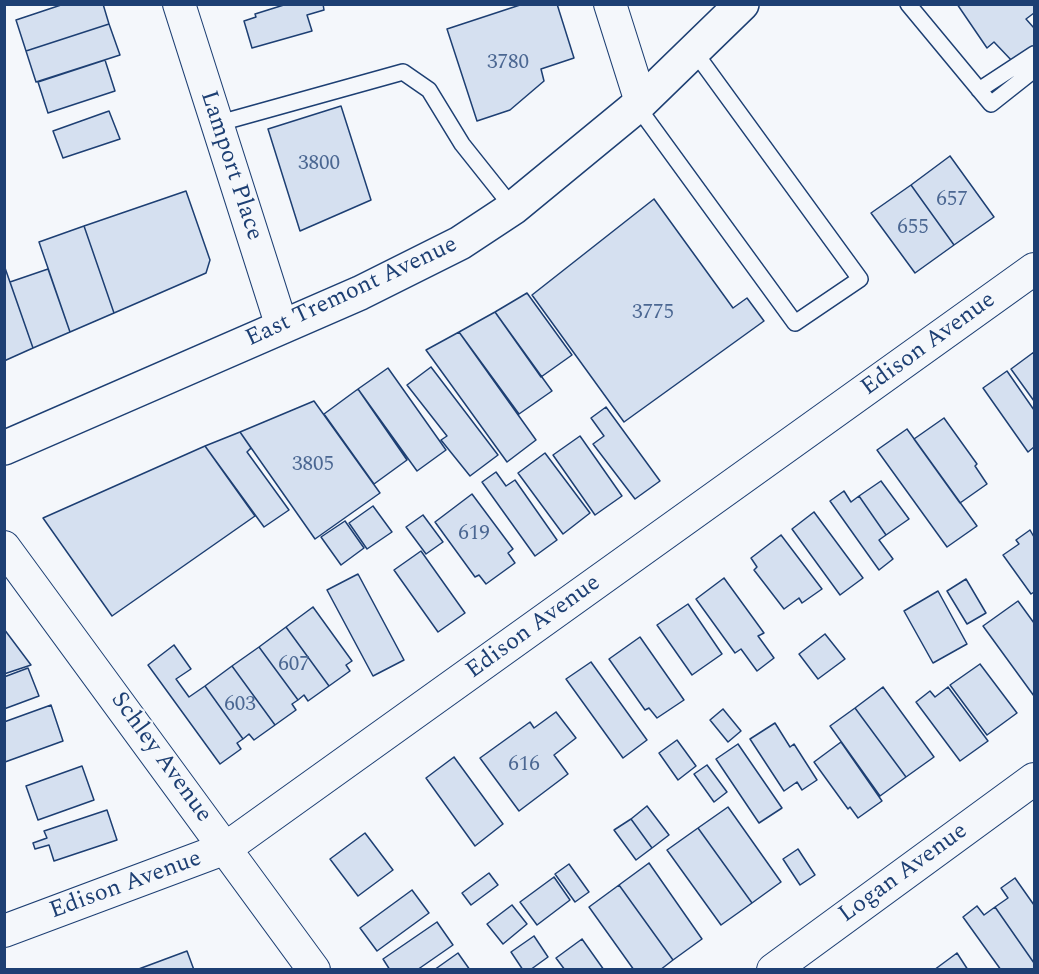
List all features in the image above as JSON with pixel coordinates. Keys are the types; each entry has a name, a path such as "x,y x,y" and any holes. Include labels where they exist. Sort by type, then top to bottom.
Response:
{"main road":[{"name":"East Tremont Avenue","path":"4,448 431,260 513,208 639,104 742,4"}],"street":[{"name":"Lamport Place","path":"179,4 282,327"},
{"path":"610,4 639,104"},
{"name":"Edison Avenue","path":"4,931 226,848 1035,269"},
{"name":"Schley Avenue","path":"4,547 314,969"},
{"name":"Logan Avenue","path":"773,969 1035,779"}],"lane":[{"path":"908,4 991,104 1035,70"},
{"path":"639,104 795,323 860,279 694,51"},
{"path":"980,90 1035,54"},
{"path":"216,124 403,72 429,90 462,144 513,208"}],"building":[{"path":"64,4 103,4 109,24 26,51 16,20"},
{"path":"287,4 323,4 324,10 307,15 312,31 252,48 244,21 256,17 255,14"},
{"path":"523,4 557,4 574,58 541,69 544,81 510,110 477,121 447,29"},
{"path":"957,4 1034,4 1034,13 1026,19 1034,28 1034,48 1014,63 994,42 987,48"},
{"path":"109,24 120,55 36,82 26,51"},
{"path":"105,60 115,91 48,113 38,82"},
{"path":"341,106 371,200 300,231 268,129"},
{"path":"109,111 120,139 63,158 53,131"},
{"path":"950,156 994,217 954,245 911,185"},
{"path":"911,185 954,245 915,273 871,213"},
{"path":"186,191 210,260 206,273 114,313 84,226"},
{"path":"654,199 733,308 747,298 764,321 624,422 532,295"},
{"path":"84,226 114,313 70,332 39,242"},
{"path":"4,265 33,348 4,361"},
{"path":"48,269 70,332 33,348 10,282"},
{"path":"527,293 572,355 541,377 495,312"},
{"path":"495,312 552,391 519,414 459,332"},
{"path":"459,332 536,440 507,462 426,350"},
{"path":"1034,352 1034,401 1011,369"},
{"path":"431,367 498,455 470,476 441,440 447,436 407,385"},
{"path":"388,368 446,450 417,471 358,389"},
{"path":"1007,371 1034,410 1034,447 1028,452 983,388"},
{"path":"358,389 407,460 374,484 324,414"},
{"path":"314,401 380,493 315,539 240,432"},
{"path":"606,407 660,481 635,499 593,444 604,436 591,418"},
{"path":"944,418 977,464 975,466 987,484 960,503 914,439"},
{"path":"907,429 977,526 947,547 877,450"},
{"path":"240,432 251,448 247,452 289,510 264,527 205,446"},
{"path":"580,436 622,496 595,515 553,455"},
{"path":"205,446 255,516 112,616 43,518"},
{"path":"545,453 590,513 563,534 518,473"},
{"path":"496,472 506,486 515,480 557,540 535,556 482,482"},
{"path":"881,481 909,519 886,535 859,496"},
{"path":"844,491 851,502 859,496 886,535 879,540 893,559 879,570 830,501"},
{"path":"472,494 513,549 508,553 515,563 486,584 479,575 475,577 435,522"},
{"path":"373,506 392,532 367,549 349,523"},
{"path":"814,512 863,578 840,595 792,529"},
{"path":"423,515 443,542 426,554 406,527"},
{"path":"345,521 364,548 341,565 321,537"},
{"path":"1030,530 1034,537 1034,592 1031,594 1003,555 1019,544 1016,540"},
{"path":"781,535 822,589 802,603 799,598 784,609 754,570 757,567 751,558"},
{"path":"421,551 465,613 438,632 394,570"},
{"path":"358,574 404,660 373,676 327,590"},
{"path":"724,578 764,633 758,636 774,658 757,671 741,649 735,653 696,599"},
{"path":"966,579 986,613 967,624 947,591"},
{"path":"938,591 967,644 933,663 904,611"},
{"path":"1018,601 1034,623 1034,696 983,626"},
{"path":"688,604 722,654 692,675 657,625"},
{"path":"313,607 352,661 346,665 350,671 329,686 286,627"},
{"path":"286,627 329,686 308,701 304,695 298,700 259,647"},
{"path":"4,629 31,665 4,674"},
{"path":"825,634 845,659 818,679 799,654"},
{"path":"640,637 684,700 657,718 649,708 645,710 609,659"},
{"path":"174,645 191,669 176,679 189,697 205,686 243,739 237,743 241,749 220,764 148,665"},
{"path":"259,647 298,700 292,704 296,710 275,725 232,666"},
{"path":"591,662 647,740 623,758 566,679"},
{"path":"980,664 1017,713 987,735 950,685"},
{"path":"232,666 275,725 254,740 249,734 243,739 205,686"},
{"path":"28,668 39,696 4,709 4,677"},
{"path":"883,687 934,757 906,777 855,708"},
{"path":"948,687 988,741 960,761 916,702 930,691 935,697"},
{"path":"51,705 63,741 5,762 4,722"},
{"path":"855,708 906,777 880,796 830,726"},
{"path":"723,709 741,731 728,742 710,720"},
{"path":"556,712 576,738 554,755 568,774 519,811 480,758 530,722 534,728"},
{"path":"775,723 790,747 794,744 817,780 802,790 797,782 784,791 750,739"},
{"path":"677,740 696,766 678,780 659,753"},
{"path":"841,742 882,801 858,818 850,807 848,809 814,762"},
{"path":"738,744 782,808 759,823 716,759"},
{"path":"454,757 503,824 475,846 426,778"},
{"path":"707,765 727,792 714,802 694,774"},
{"path":"82,766 94,800 38,820 26,786"},
{"path":"647,806 669,835 652,848 631,819"},
{"path":"728,807 781,882 752,903 698,828"},
{"path":"107,810 117,840 54,861 49,845 35,849 33,843 47,838 44,831"},
{"path":"631,819 652,848 636,860 614,830"},
{"path":"698,828 752,903 721,925 667,850"},
{"path":"365,833 393,870 358,896 330,859"},
{"path":"798,849 815,875 800,885 783,859"},
{"path":"649,863 702,939 673,960 619,885"},
{"path":"569,864 589,892 575,902 555,874"},
{"path":"489,873 498,885 471,905 462,893"},
{"path":"554,877 570,900 537,925 520,902"},
{"path":"1015,878 1034,905 1034,963 995,907 1008,898 1001,888"},
{"path":"619,885 673,960 660,970 634,970 589,907"},
{"path":"412,890 429,913 377,951 360,928"},
{"path":"512,905 527,924 503,944 487,924"},
{"path":"977,906 984,915 995,907 1034,963 1034,970 1001,970 963,917"},
{"path":"437,922 453,945 417,970 390,970 383,959"},
{"path":"534,936 548,957 530,970 523,970 511,952"},
{"path":"582,939 604,970 565,970 556,958"},
{"path":"187,951 194,970 136,970"},
{"path":"458,953 470,970 434,970"},
{"path":"957,953 968,970 934,970"}]}
